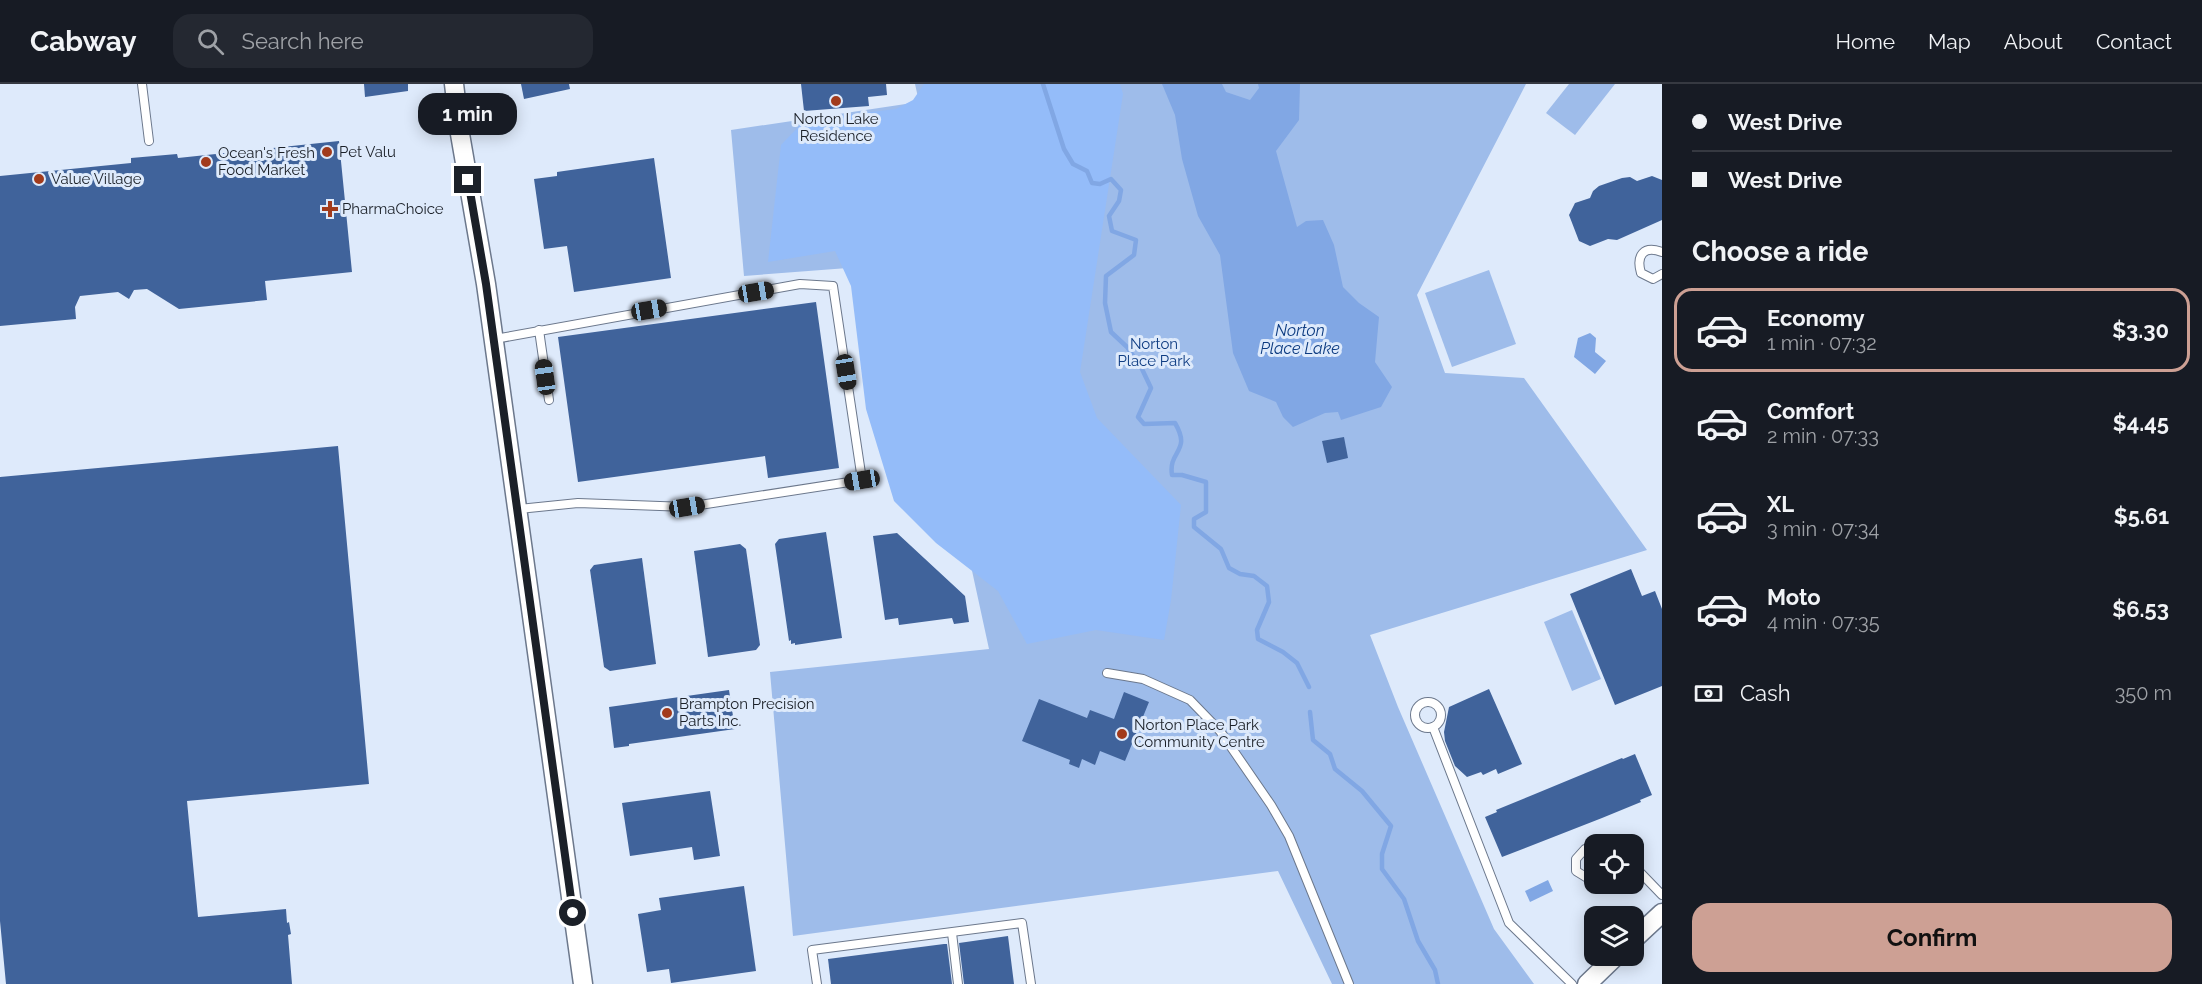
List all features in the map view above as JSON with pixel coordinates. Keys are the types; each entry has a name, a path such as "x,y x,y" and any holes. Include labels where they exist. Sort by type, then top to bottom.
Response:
{"street":[{"path":"454,84 460,134 494,339 583,984"},
{"path":"1644,930 1662,913"},
{"path":"1587,984 1606,966"}],"lane":[{"path":"142,84 149,141"},
{"path":"1662,252 1656,249 1645,251 1640,255 1638,262 1641,273 1653,279 1662,274"},
{"path":"494,339 800,284 833,286 862,480 687,507 578,503 517,509"},
{"path":"539,330 549,400"},
{"path":"1107,673 1143,679 1190,700 1220,731 1271,805 1289,836 1349,984"},
{"path":"1433,727 1509,922 1572,984"},
{"path":"1584,850 1576,859 1576,871 1584,876"},
{"path":"1644,877 1662,896"},
{"path":"817,984 812,950 1022,924 1031,984"},
{"path":"952,933 958,984"}],"green space":[{"name":"Norton Place Park","path":"915,84 1526,84 1417,295 1445,373 1524,378 1647,550 1370,635 1398,707 1494,929 1534,984 1332,984 1278,871 793,936 770,672 989,649 966,543 861,267 744,276 731,130 919,102"},
{"path":"1569,84 1615,84 1575,135 1546,113"},
{"path":"1489,270 1516,344 1452,367 1425,293"},
{"path":"1572,610 1601,679 1572,691 1544,622"}],"shaded area":[{"path":"924,84 1120,84 1123,94 1080,372 1097,418 1181,505 1171,600 1164,640 1096,630 1027,644 998,591 936,543 894,501 866,409 851,286 835,251 768,262 781,145 805,120 896,109 913,100"}],"water":[{"name":"Norton Place Lake","path":"1162,84 1222,84 1226,92 1250,100 1259,88 1258,84 1300,84 1299,120 1276,151 1297,227 1306,221 1323,220 1334,245 1343,287 1359,303 1379,317 1375,362 1392,387 1381,407 1341,420 1338,412 1325,413 1293,427 1283,417 1276,402 1249,391 1233,353 1220,255 1198,216 1182,159 1175,115"},
{"path":"1590,333 1596,338 1595,352 1606,361 1595,374 1574,357 1578,338"},
{"path":"1548,880 1553,891 1530,902 1525,891"}],"building":[{"path":"364,84 408,84 408,91 365,97"},
{"path":"521,84 569,84 570,89 524,99"},
{"name":"Norton Lake Residence","path":"801,84 886,84 887,95 868,97 869,106 804,111"},
{"path":"339,141 352,272 265,281 267,300 179,309 147,289 134,290 129,299 118,292 80,296 75,307 76,319 0,326 0,176 131,163 131,158 177,154 178,158"},
{"path":"654,158 671,278 574,292 567,246 544,249 534,179 557,176 557,172"},
{"path":"1652,176 1662,180 1662,220 1617,240 1608,239 1590,246 1579,241 1569,215 1575,203 1590,198 1599,186 1622,178 1630,177 1637,181"},
{"path":"816,302 839,468 768,478 765,456 578,482 558,337"},
{"path":"1344,437 1348,458 1327,463 1322,441"},
{"path":"338,446 369,784 187,801 198,917 286,909 291,934 288,935 292,984 6,984 0,921 0,477"},
{"path":"826,532 842,638 791,644 775,544 779,539"},
{"path":"897,533 965,596 969,622 954,624 952,618 899,625 898,618 885,620 873,536"},
{"path":"740,544 746,549 760,645 756,650 708,657 694,551"},
{"path":"642,558 656,664 610,671 604,667 590,570 594,565"},
{"path":"1631,569 1642,596 1655,591 1662,609 1662,686 1615,705 1570,594"},
{"path":"1489,689 1522,764 1498,774 1496,769 1483,775 1481,772 1467,777 1455,766 1445,741 1444,732 1449,707"},
{"name":"Brampton Precision Parts Inc.","path":"729,690 735,729 614,748 609,707"},
{"path":"1124,692 1149,702 1125,761 1100,751 1095,765 1082,759 1079,768 1069,764 1070,760 1022,741 1039,699 1087,718 1090,710 1114,719"},
{"path":"1635,754 1652,795 1640,800 1641,802 1502,857 1485,817 1497,812 1496,810"},
{"path":"710,791 720,856 694,860 692,847 630,856 622,803"},
{"path":"744,886 756,971 671,983 669,969 647,972 638,914 661,910 659,898"},
{"path":"1008,936 1014,984 964,984 959,943"},
{"path":"947,944 952,984 831,984 828,959"}],"waterway":[{"path":"1043,84 1064,149 1073,164 1087,171 1092,183 1100,184 1111,179 1121,190 1119,201 1109,216 1112,231 1136,240 1134,255 1106,276 1105,303 1111,332 1127,347 1142,369 1151,388 1138,417 1144,424 1175,423 1181,440 1173,460 1172,475 1182,475 1206,482 1206,512 1194,519 1194,527 1221,549 1229,568 1240,574 1254,576 1267,586 1269,602 1257,630 1258,639 1283,652 1297,663 1309,687"},
{"path":"1310,712 1313,740 1330,754 1335,769 1362,791 1391,826 1382,854 1382,869 1404,899 1418,941 1435,970 1438,984"}],"place":[{"name":"Norton Lake Residence","path":"836,101"},
{"name":"Pet Valu","path":"327,152"},
{"name":"Ocean's Fresh Food Market","path":"206,162"},
{"name":"Value Village","path":"39,179"},
{"name":"PharmaChoice","path":"330,209"},
{"name":"Brampton Precision Parts Inc.","path":"667,713"},
{"name":"Norton Place Park Community Centre","path":"1122,734"}],"route":[{"path":"468,180 486,284 573,913"}]}
